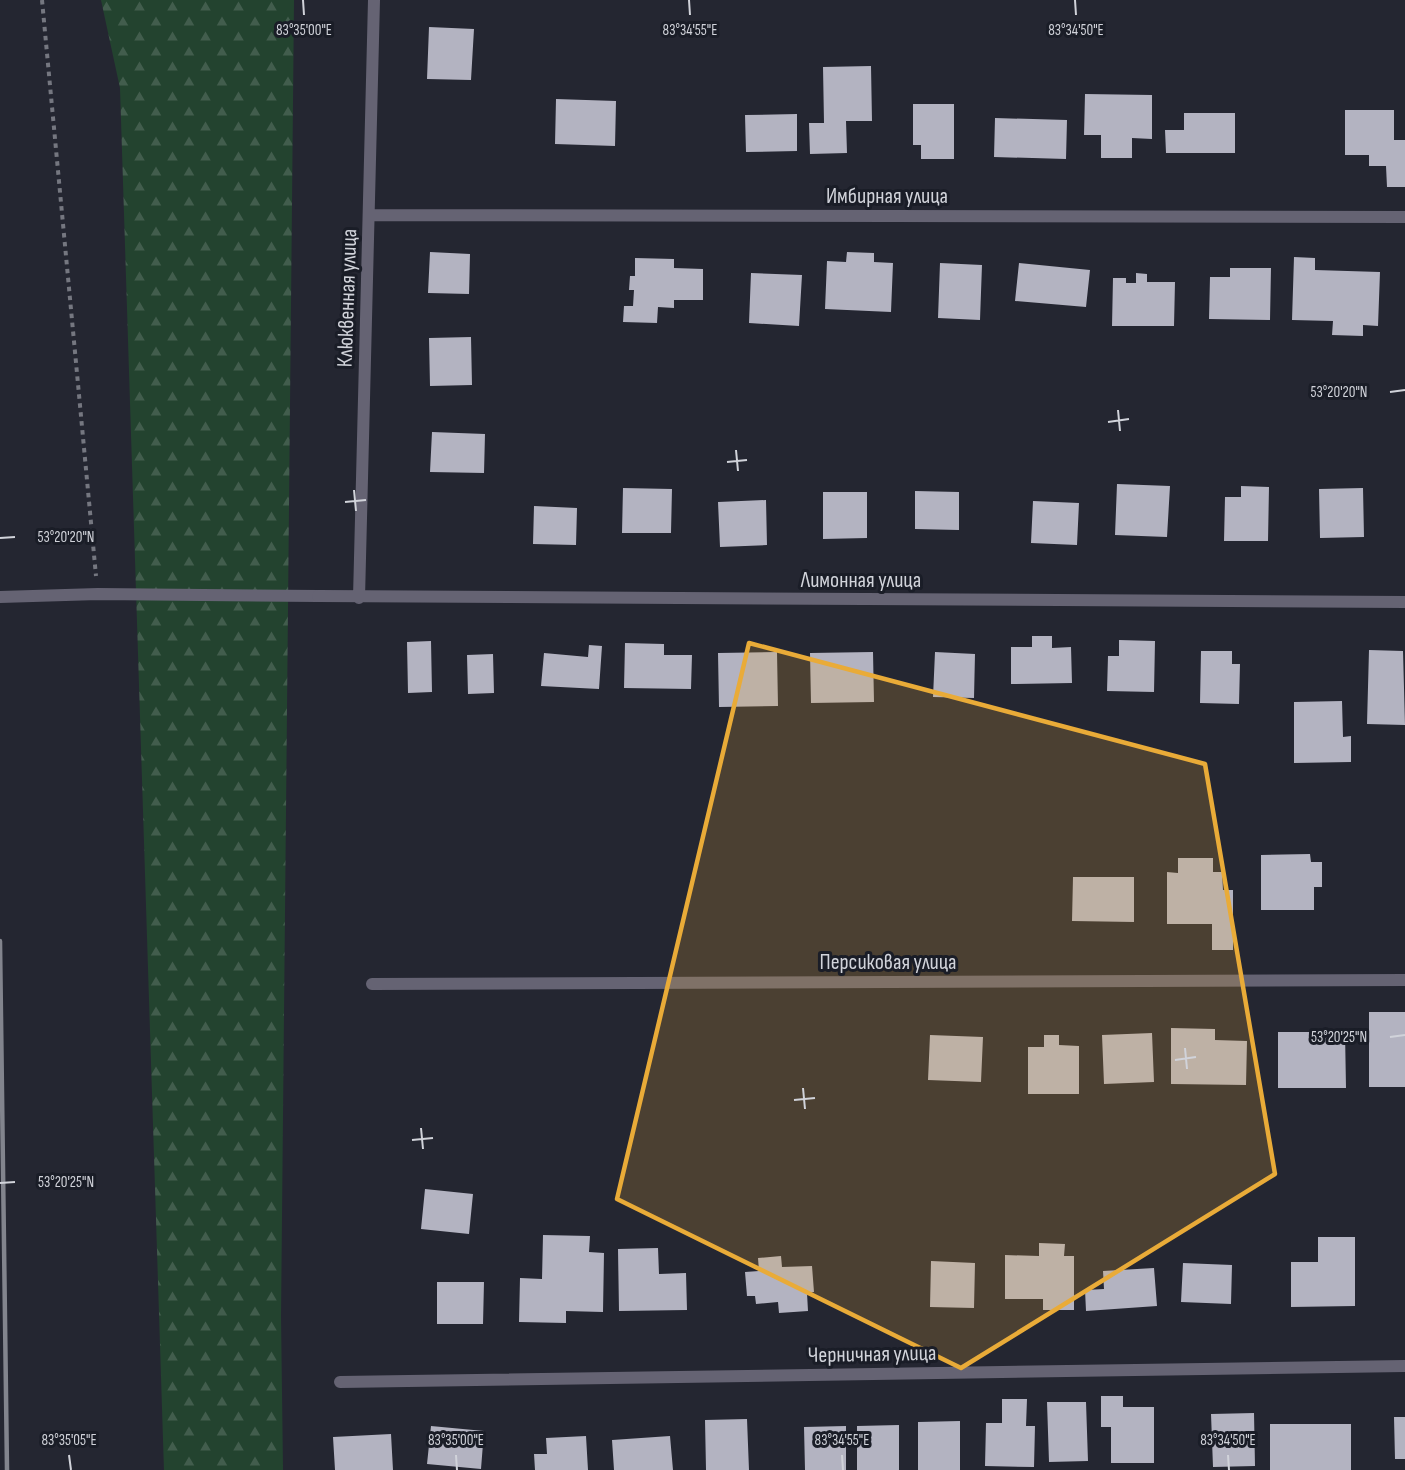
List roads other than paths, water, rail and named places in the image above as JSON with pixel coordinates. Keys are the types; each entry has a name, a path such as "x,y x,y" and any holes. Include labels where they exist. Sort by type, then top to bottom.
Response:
{"street":[{"name":"Клюквенная улица","path":"359,598 374,0"},
{"name":"Имбирная улица","path":"369,215 1405,217"},
{"name":"Лимонная улица","path":"0,597 98,594 359,598 1405,602"},
{"name":"Персиковая улица","path":"372,984 1405,980"},
{"name":"Черничная улица","path":"340,1382 1405,1366"}],"railway":[{"path":"0,941 7,1470"}]}
